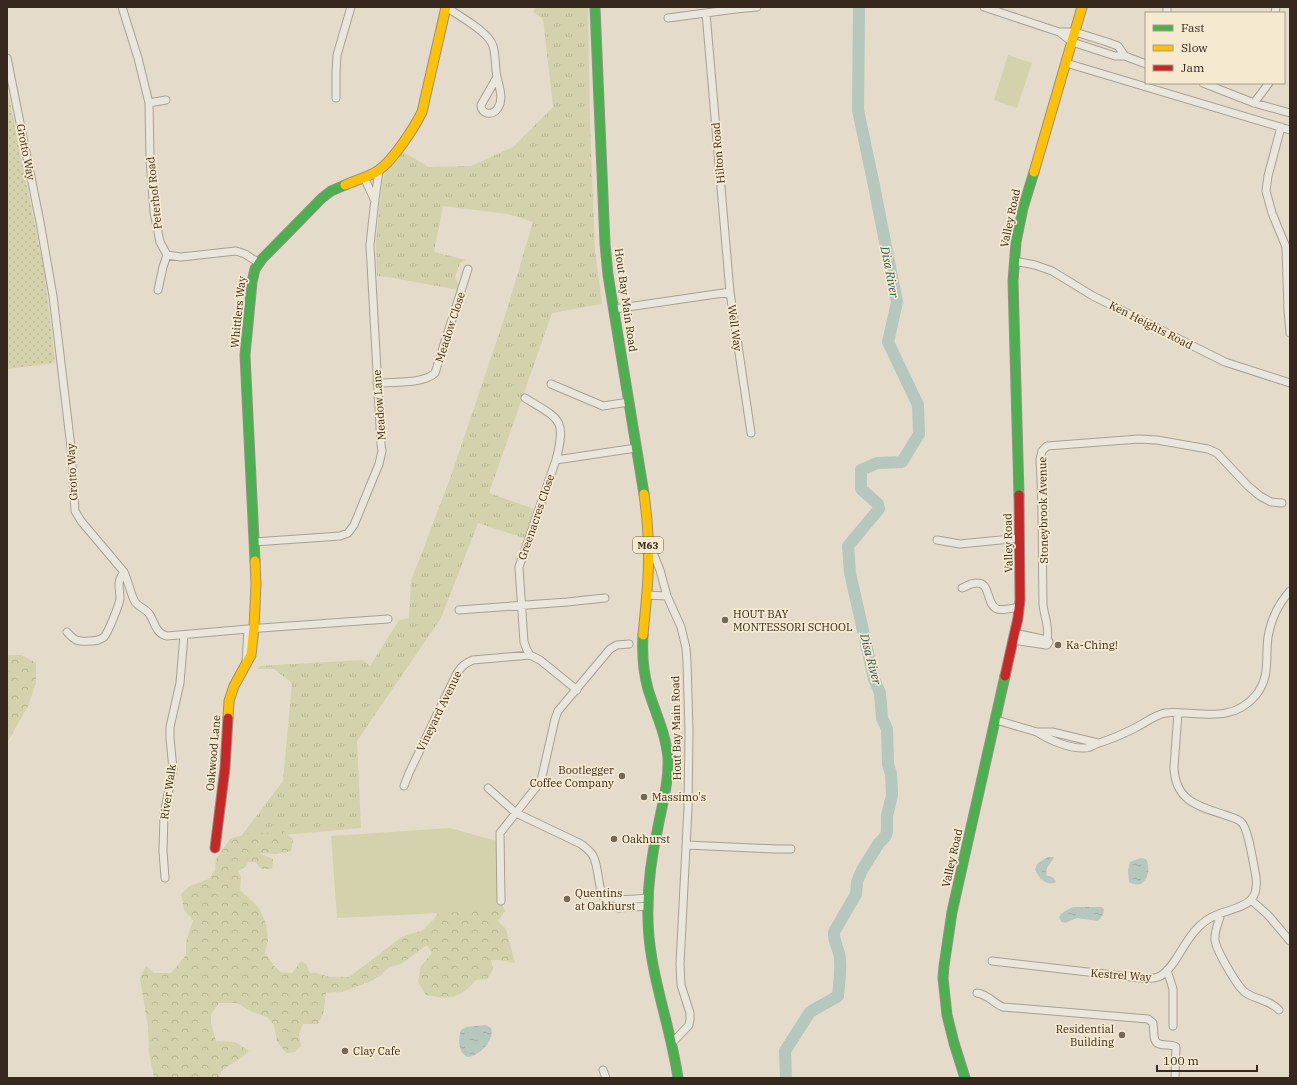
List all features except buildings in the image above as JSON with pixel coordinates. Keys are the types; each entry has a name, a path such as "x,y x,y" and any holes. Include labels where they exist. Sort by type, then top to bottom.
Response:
{"street":[{"name":"Peterhof Road","path":"122,7 138,58 149,103 150,159 154,212 160,242 167,255"},
{"path":"336,98 337,55 351,7"},
{"path":"446,7 485,34 489,39 494,52 500,92 500,103 494,112 490,114 486,113 482,109 481,105 497,77"},
{"name":"Whittlers Way","path":"251,628 256,584 245,355 252,282 255,269 259,263 322,198 336,188 379,170 388,162 416,125 421,116 446,7"},
{"name":"Hout Bay Main Road","path":"594,7 605,244 608,275 636,448 646,516 648,542 642,663 646,684 666,742 668,763 668,775 654,850 648,902 648,933 651,953 672,1043 678,1078"},
{"path":"668,18 758,7"},
{"path":"984,7 1059,32 1075,32 1095,38 1118,46 1125,56"},
{"name":"Valley Road","path":"965,1078 947,1016 943,978 952,912 996,720 1019,607 1021,583 1014,316 1014,261 1016,242 1023,208 1082,7"},
{"name":"Hilton Road","path":"706,13 730,292"},
{"path":"1059,32 1072,42 1115,56 1125,56 1145,64"},
{"path":"1095,38 1095,50"},
{"name":"Grotto Way","path":"7,58 40,222 53,296 71,447 75,511 81,521 124,572 134,601 149,613 160,634 167,636 251,628 388,619"},
{"path":"1066,63 1290,130"},
{"path":"1206,84 1254,103 1290,113"},
{"path":"1254,103 1268,84"},
{"path":"149,103 166,100"},
{"path":"1281,127 1268,176 1266,191 1269,207 1286,247 1290,333"},
{"name":"Meadow Lane","path":"254,542 340,536 345,534 351,529 356,520 381,456 370,255 371,228 379,170"},
{"path":"364,177 375,199"},
{"path":"158,290 167,255 186,256 236,251 245,254 259,263"},
{"name":"Ken Heights Road","path":"1014,261 1035,265 1052,271 1100,300 1225,362 1290,383"},
{"name":"Meadow Close","path":"377,383 422,380 429,378 435,373 468,269"},
{"name":"Well Way","path":"614,310 730,292 751,433"},
{"path":"551,384 603,406 629,402"},
{"path":"525,398 552,414 558,422 561,437 556,460"},
{"name":"Stoneybrook Avenue","path":"1014,636 1047,640 1048,632 1044,615 1043,601 1043,540 1040,459 1042,450 1047,446 1139,439 1157,440 1208,449 1217,453 1248,486 1260,496 1271,502 1282,503"},
{"name":"Greenacres Close","path":"530,654 526,650 524,642 519,567 556,460 636,448"},
{"path":"937,540 960,544 1020,538"},
{"name":"Hout Bay Main Road","path":"648,542 656,559 667,596 679,623 685,641 687,654 689,731 688,808 680,972 682,991 690,1013 690,1019 689,1025 672,1043"},
{"path":"67,632 79,642 96,641 104,636 120,600 119,582 124,572"},
{"path":"962,588 972,584 984,585 992,603 996,608 1001,609 1019,607"},
{"path":"996,720 1036,731 1052,732 1098,743 1120,735 1158,715 1167,713 1223,714 1236,710 1253,698 1260,688 1265,676 1268,637 1273,619 1281,603 1290,591"},
{"path":"646,595 667,596"},
{"path":"459,610 605,598"},
{"name":"Oakwood Lane","path":"215,848 225,768 229,702 234,686 251,652 251,628"},
{"name":"River Walk","path":"165,878 163,851 164,814 173,769 170,738 171,722 180,683 184,635"},
{"path":"501,900 500,835 541,781 556,715 610,649 617,645 629,644"},
{"path":"530,654 540,660 577,690"},
{"name":"Vineyard Avenue","path":"404,786 423,742 457,673 464,664 473,660 530,654"},
{"path":"1178,713 1174,767 1174,774 1177,783 1185,798 1192,803 1235,818 1242,822 1247,833 1257,881 1255,893 1251,900 1268,915 1290,941"},
{"path":"488,788 516,813 585,847 594,858 602,892 617,900 648,902"},
{"path":"686,844 791,849"},
{"name":"Kestrel Way","path":"992,961 1148,979 1159,977 1167,970 1191,935 1206,920 1245,905 1251,900"},
{"path":"1221,913 1215,936 1219,953 1240,987 1246,993 1273,1004 1279,1010"},
{"path":"1167,970 1173,990 1173,1026"},
{"path":"977,993 984,994 1003,1007 1148,1019 1153,1023 1156,1042 1163,1045 1173,1045 1176,1048 1175,1078"},
{"path":"603,1070 606,1078"}],"green space":[{"path":"536,7 588,7 590,123 595,251 602,304 552,313 489,493 537,510 527,539 478,523 441,618 357,741 361,828 239,839 283,781 292,683 274,669 257,669 260,666 363,660 370,666 399,620 409,618 411,581 451,476 506,313 533,222 508,214 443,206 434,252 466,260 460,263 455,277 458,283 458,290 377,276 376,241 382,183 385,173 403,152 429,167 471,166 513,147 553,107 543,19 533,12"},
{"path":"1008,55 1032,63 1017,108 994,100"},
{"path":"7,88 44,270 55,363 7,369"},
{"path":"7,655 22,655 36,663 36,683 28,706 7,743"},
{"path":"450,828 500,842 502,910 337,918 331,836"},
{"path":"282,830 293,839 291,851 276,854 259,853 273,859 272,869 262,869 255,862 248,862 246,866 238,871 241,877 240,890 258,907 266,923 268,940 265,953 275,967 281,972 292,973 301,961 306,964 310,973 330,977 349,977 402,937 423,930 433,920 445,903 498,897 505,911 498,921 506,929 515,963 491,960 493,970 487,979 476,980 465,991 448,997 426,995 418,982 421,966 432,953 427,945 401,964 389,967 380,976 369,982 342,992 326,993 323,1015 318,1024 303,1024 299,1034 301,1046 295,1052 286,1053 277,1041 274,1025 267,1017 252,1012 237,1003 219,1003 211,1014 211,1024 216,1041 235,1042 249,1051 224,1069 219,1078 154,1078 149,1053 148,1027 140,978 146,966 154,973 171,973 186,955 186,942 193,920 184,910 181,894 190,886 209,879 215,870 216,859 230,839 248,833 265,833"}],"water":[{"path":"1048,857 1054,857 1046,871 1047,876 1053,878 1056,882 1053,883 1043,881 1038,876 1035,869 1038,863"},
{"path":"1141,858 1146,859 1148,864 1148,874 1146,878 1140,884 1129,882 1128,870 1130,862"},
{"path":"1074,907 1101,907 1104,909 1103,915 1098,921 1077,918 1065,923 1061,921 1059,917 1060,915"},
{"path":"486,1025 491,1028 491,1038 481,1051 467,1057 460,1049 459,1038 461,1030 466,1027"}],"waterway":[{"name":"Disa River","path":"786,1078 785,1051 810,1012 838,996 840,960 834,932 856,894 857,882 862,870 879,843 885,837 887,832 887,816 892,795 891,774 888,764 887,729 882,718 880,693 874,679 850,573 848,546 879,509 878,504 861,489 861,470 877,463 902,462 919,434 918,405 888,342 897,302 858,110 859,7"}],"traffic: fast":[{"path":"595,7 605,244 608,275 644,494"},
{"path":"1019,495 1013,281 1016,242 1023,208 1034,172"},
{"path":"255,561 245,355 252,282 255,269 262,259 322,198 331,191 345,185"},
{"path":"643,635 643,662 646,682 663,732 668,758 666,785 654,847 650,878 648,898 648,930 659,994 670,1036 678,1078"},
{"path":"965,1078 947,1015 943,978 944,966 952,912 1005,676"}],"traffic: slow":[{"path":"345,185 371,175 385,165 403,143 422,112 446,7"},
{"path":"1034,172 1082,7"},
{"path":"643,635 648,563 648,528 644,494"},
{"path":"228,718 229,701 234,686 251,655 256,584 255,561"}],"traffic: jam":[{"path":"1005,676 1018,618 1020,600 1019,495"},
{"path":"215,848 225,768 228,718"}],"place":[{"name":"HOUT BAY MONTESSORI SCHOOL","path":"725,620"},
{"name":"Ka-Ching!","path":"1058,645"},
{"name":"Bootlegger Coffee Company","path":"622,776"},
{"name":"Massimo's","path":"644,797"},
{"name":"Oakhurst","path":"614,839"},
{"name":"Quentins at Oakhurst","path":"567,899"},
{"name":"Residential Building","path":"1122,1035"},
{"name":"Clay Cafe","path":"345,1051"}]}
